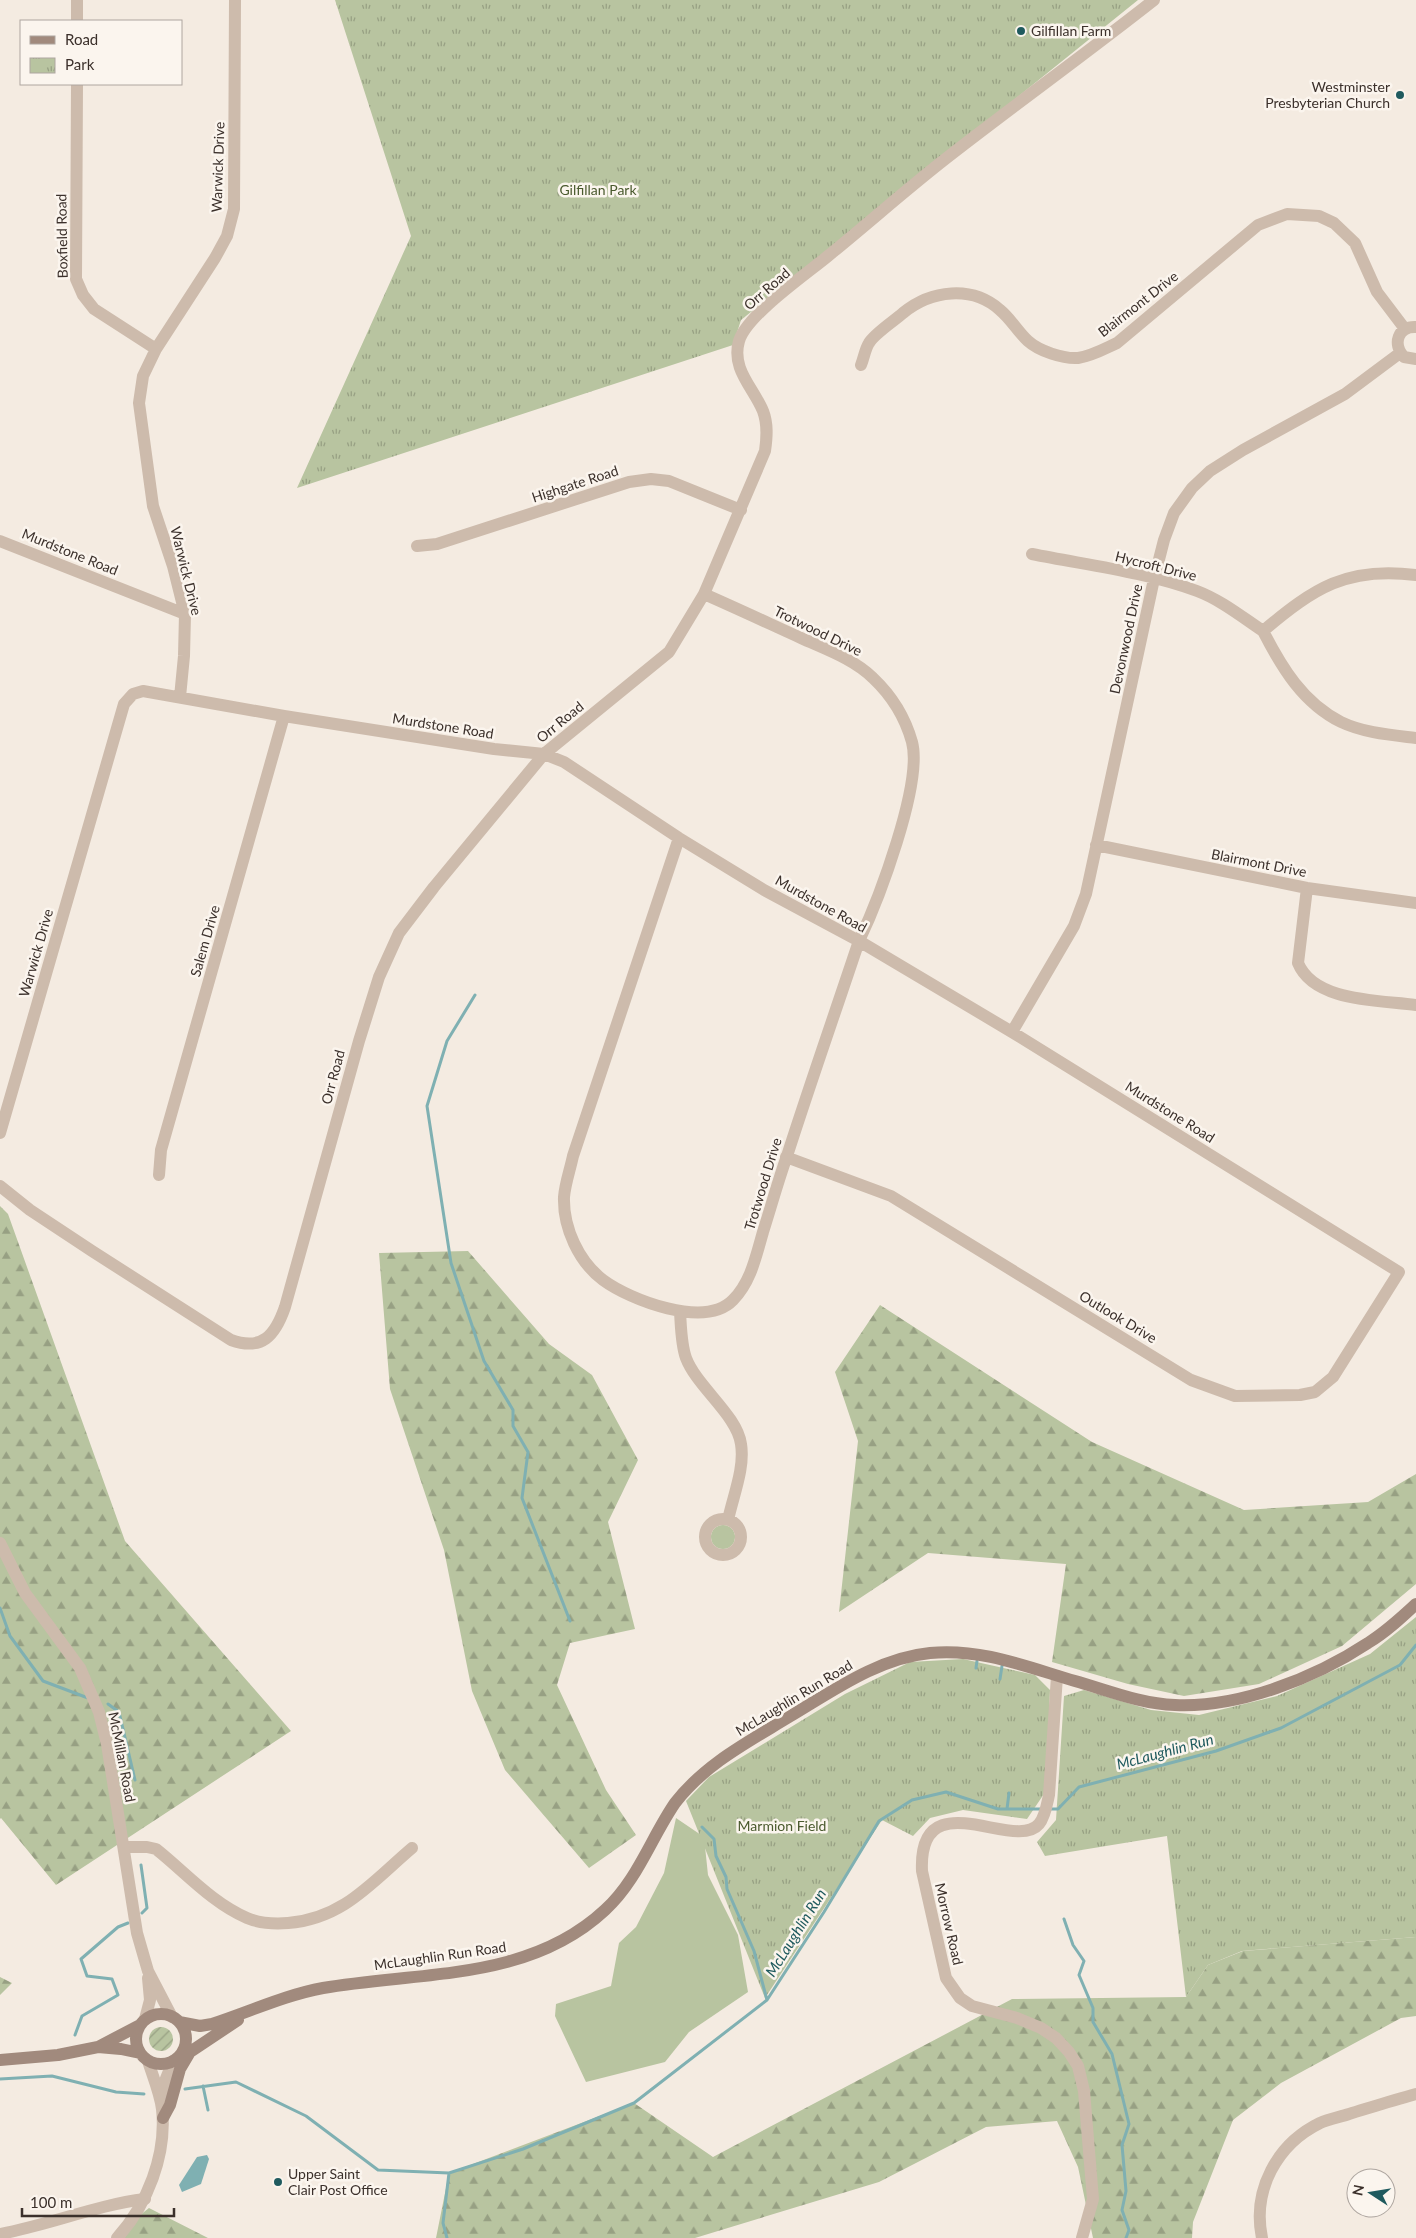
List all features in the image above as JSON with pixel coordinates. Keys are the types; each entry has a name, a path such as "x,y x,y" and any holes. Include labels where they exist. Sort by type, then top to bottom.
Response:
{"main road":[{"name":"McLaughlin Run Road","path":"176,2019 200,2026 212,2024 250,2012 287,1997 321,1988 488,1967 527,1957 553,1946 606,1910 625,1889 675,1803 708,1767 850,1681 884,1664 930,1653 969,1653 1004,1659 1057,1676 1156,1703 1188,1705 1220,1702 1263,1691 1332,1664 1375,1639 1416,1604"},
{"name":"McLaughlin Run Road","path":"181,2055 250,2012"},
{"path":"98,2047 158,2014 176,2019 186,2037 181,2055 180,2070 170,2105 162,2113"},
{"path":"142,2022 136,2040 144,2057"},
{"path":"0,2060 58,2055 98,2047 121,2049 164,2064 181,2055"}],"street":[{"path":"77,0 77,20"},
{"name":"Warwick Drive","path":"0,1133 124,704 133,694 143,691 180,697 184,656 185,614 173,566 153,506 140,403 143,376 156,350 227,236 234,209 235,0"},
{"name":"Orr Road","path":"0,1186 30,1210 230,1340 243,1344 253,1344 272,1334 280,1322 285,1307 359,1040 376,986 399,933 434,887 544,754 669,652 704,594 741,510 764,451 768,434 763,411 744,379 739,365 737,353 746,327 780,296 950,156 1076,62 1154,0"},
{"name":"Boxfield Road","path":"77,85 76,278 84,295 94,309 156,350"},
{"name":"Blairmont Drive","path":"861,364 869,342 908,309 939,294 954,293 968,294 986,300 1000,309 1029,342 1044,350 1058,355 1077,358 1095,354 1116,343 1258,225 1287,214 1320,216 1334,222 1355,244 1377,292 1411,328 1401,332 1397,342 1400,353"},
{"path":"1400,353 1409,359 1416,359"},
{"name":"Devonwood Drive","path":"1012,1032 1074,926 1086,894 1154,579 1164,540 1174,513 1192,488 1210,471 1243,450 1345,394 1400,353"},
{"name":"Highgate Road","path":"417,546 438,544 629,482 651,479 669,481 741,510"},
{"name":"Murdstone Road","path":"0,541 185,614"},
{"name":"Hycroft Drive","path":"1032,554 1154,579 1198,592 1223,604 1262,631 1281,666 1294,684 1316,705 1342,722 1374,732 1416,738"},
{"path":"1262,631 1290,608 1318,590 1353,576 1389,572 1416,575"},
{"name":"Trotwood Drive","path":"679,838 573,1156 564,1198 566,1217 572,1239 584,1260 597,1275 618,1290 680,1312 697,1314 719,1310 732,1301 748,1281 786,1157 859,941 870,918 900,829 912,783 912,743 899,708 872,677 840,656 704,594"},
{"name":"Murdstone Road","path":"180,697 284,716 494,749 544,754 564,762 679,838 764,890 859,941 1012,1032 1399,1272"},
{"name":"Salem Drive","path":"159,1175 159,1156 284,716"},
{"name":"Blairmont Drive","path":"1096,845 1307,888 1416,903"},
{"path":"1307,888 1298,962 1303,974 1312,983 1324,990 1345,996 1416,1005"},
{"name":"Outlook Drive","path":"786,1157 891,1196 1191,1380 1235,1396 1300,1396 1315,1392 1333,1377 1399,1272"},
{"path":"680,1312 686,1357 702,1384 737,1430 741,1445 741,1463 728,1520"},
{"name":"McMillan Road","path":"0,1543 24,1593 80,1668 99,1712 107,1744 138,1933 148,1971 150,2000 142,2022"},
{"name":"Morrow Road","path":"1057,1676 1047,1802 1038,1824 1029,1830 961,1823 937,1828 924,1844 922,1871 946,1978 960,1998 972,2006 1017,2018 1041,2028 1056,2038 1069,2052 1078,2066 1084,2090 1093,2200 1082,2238"},
{"path":"124,1847 156,1849 220,1902 247,1918 278,1923 303,1922 321,1917 341,1908 412,1848"},
{"name":"McMillan Road","path":"148,1971 176,2019"},
{"path":"117,2238 145,2199 161,2142 165,2081 181,2055"},
{"path":"144,2057 162,2113"},
{"path":"1262,2238 1260,2214 1264,2184 1272,2166 1286,2147 1301,2134 1321,2122 1416,2094"},
{"path":"0,2234 117,2202 145,2199"}],"green space":[{"name":"Gilfillan Park","path":"335,0 1138,0 741,320 733,345 297,488 411,236"},
{"path":"0,1206 8,1214 125,1541 291,1731 56,1885 0,1819"},
{"path":"468,1251 549,1344 592,1375 638,1460 608,1522 635,1629 570,1643 557,1685 606,1790 636,1835 589,1868 505,1770 472,1691 444,1550 390,1389 379,1253"},
{"path":"880,1305 1092,1442 1244,1510 1368,1502 1416,1474 1416,1584 1342,1646 1259,1684 1184,1696 1128,1684 1052,1662 1066,1564 928,1553 839,1612 858,1441 835,1372"},
{"path":"723,1525 731,1529 735,1537 731,1545 723,1549 715,1545 711,1537 715,1529"},
{"path":"1416,1617 1416,1937 1242,1951 1208,1965 1186,1997 1167,1836 1045,1856 1037,1842 1056,1820 1064,1696 1084,1690 1151,1710 1199,1715 1277,1696 1370,1654"},
{"name":"Marmion Field","path":"963,1659 1035,1675 1050,1690 1046,1791 1027,1819 963,1810 930,1818 913,1836 882,1820 765,1998 686,1801 709,1777 845,1694 910,1662"},
{"path":"676,1818 704,1837 708,1875 738,1935 748,1992 689,2032 665,2062 586,2082 555,2016 556,2004 611,1986 619,1943 636,1927 664,1873"},
{"path":"1416,1937 1416,2016 1401,2018 1281,2083 1233,2120 1193,2222 1192,2238 1093,2238 1078,2167 1057,2121 986,2127 879,2182 695,2238 436,2238 449,2173 634,2103 713,2157 1012,1999 1186,1997 1208,1965 1243,1951"},
{"path":"0,1977 12,1983 0,1995"},
{"path":"161,2027 170,2030 173,2039 170,2048 161,2051 152,2048 149,2039 152,2030"},
{"path":"149,2208 208,2238 111,2238"}],"water":[{"path":"207,2155 209,2159 201,2184 182,2192 179,2185 197,2157"}],"waterway":[{"path":"475,995 447,1041 427,1106 451,1263 484,1361 513,1410 513,1426 528,1452 522,1498 570,1621"},
{"path":"0,1608 10,1636 43,1681 88,1698"},
{"name":"McLaughlin Run","path":"1050,1809 1058,1809 1079,1787 1216,1751 1281,1728 1400,1665 1416,1645"},
{"path":"976,1668 977,1661"},
{"path":"1000,1679 1002,1666"},
{"path":"108,1704 119,1712 135,1780"},
{"name":"McLaughlin Run","path":"185,2089 236,2082 306,2116 378,2170 449,2173 523,2149 634,2103 767,2000 824,1912 879,1821 912,1800 946,1792 998,1809 1044,1809"},
{"path":"1007,1809 1009,1793"},
{"path":"702,1827 714,1839 716,1856 726,1877 727,1889 754,1951 767,2000"},
{"path":"141,1865 147,1908 142,1913"},
{"path":"1064,1919 1073,1945 1084,1961 1079,1975 1093,2008 1093,2022 1112,2054 1129,2124 1122,2145 1126,2191 1122,2210 1129,2230 1126,2238"},
{"path":"75,2035 82,2016 118,1995 112,1979 87,1976 81,1959 118,1927 128,1923"},
{"name":"McLaughlin Run","path":"0,2079 52,2076 116,2092 144,2094"},
{"path":"203,2086 208,2110"},
{"path":"447,2238 443,2223 449,2173"}],"place":[{"name":"Gilfillan Farm","path":"1021,31"},
{"name":"Westminster Presbyterian Church","path":"1400,95"},
{"name":"Upper Saint Clair Post Office","path":"278,2182"}]}
